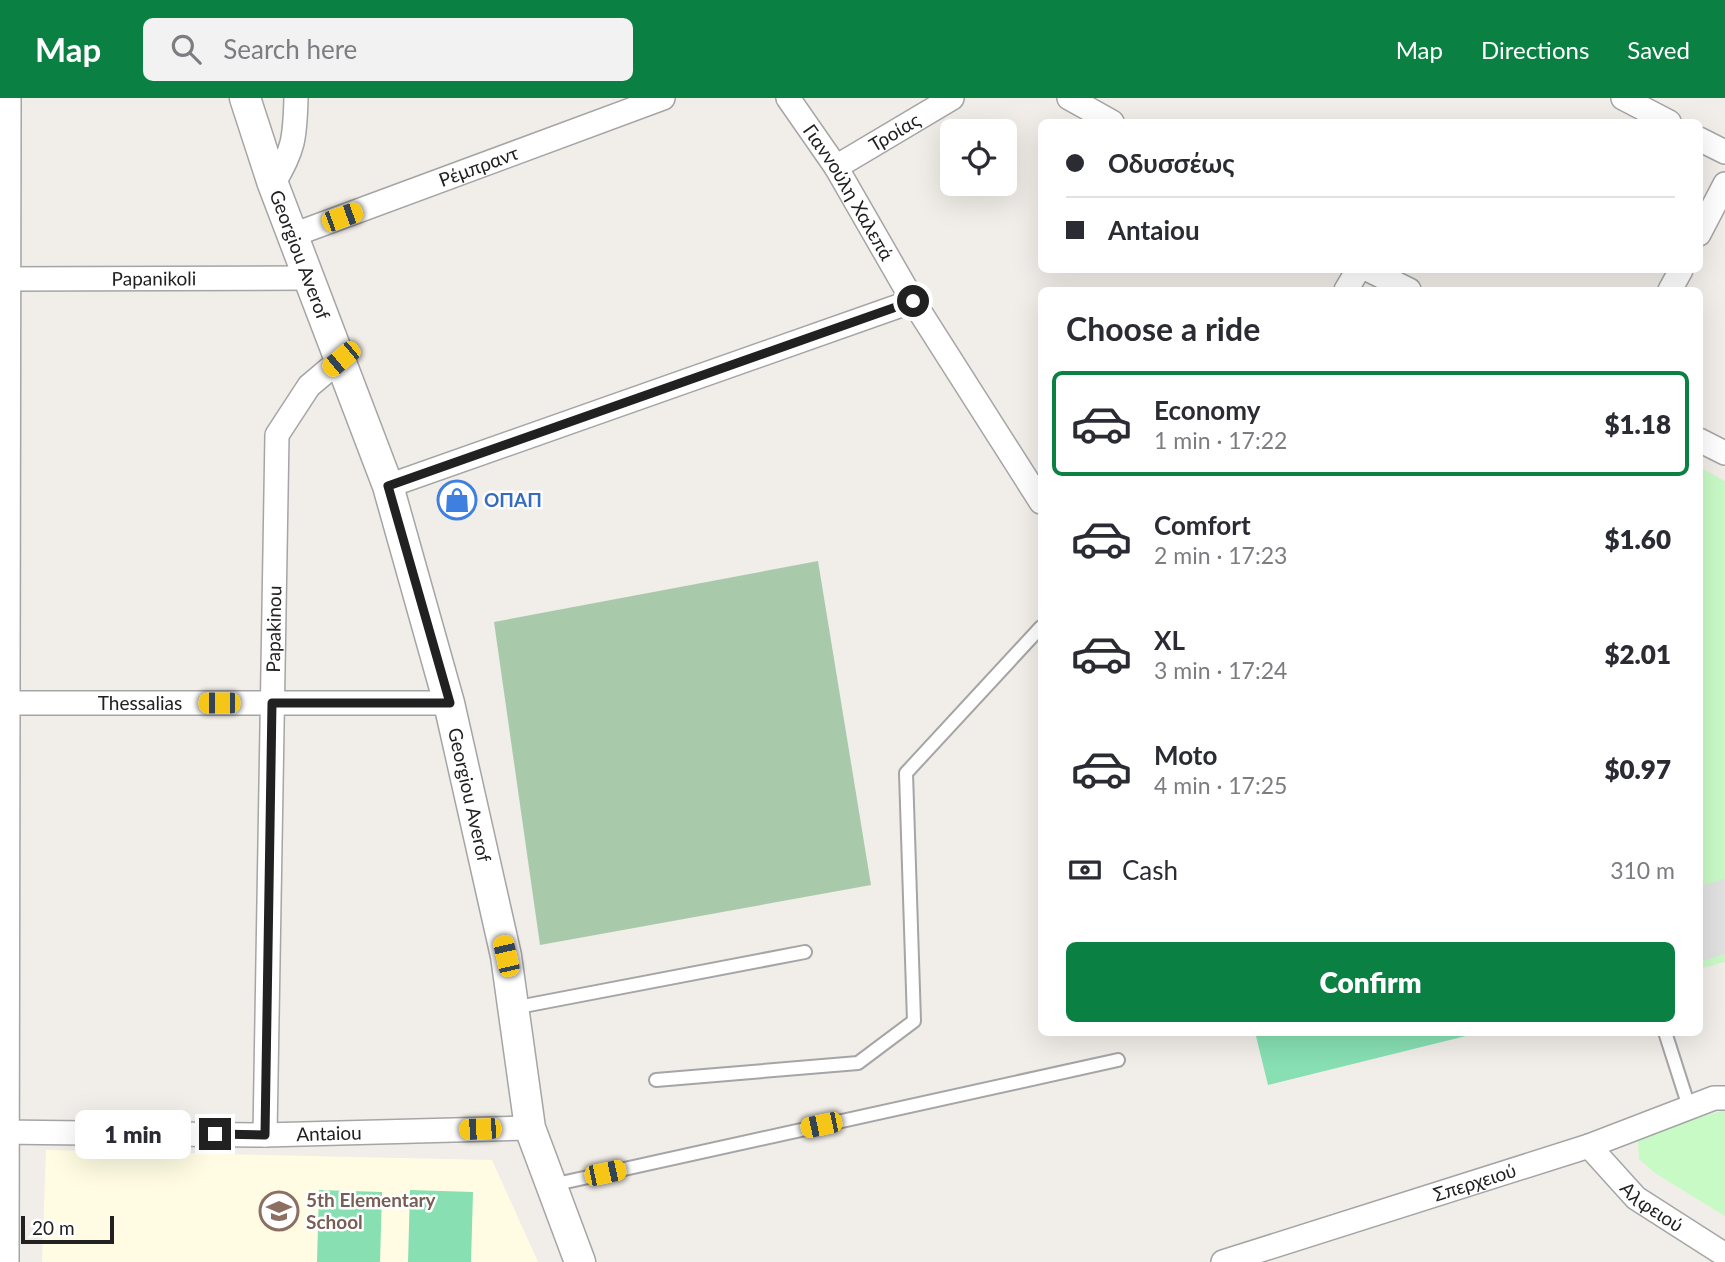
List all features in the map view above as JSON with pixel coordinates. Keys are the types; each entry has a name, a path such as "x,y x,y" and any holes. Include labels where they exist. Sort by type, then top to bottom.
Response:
{"street":[{"path":"7,1262 3,1132 3,703 4,279 9,98"},
{"name":"Georgiou Averof","path":"245,98 273,184 388,486 450,703 506,956 530,1128 580,1262"},
{"path":"273,184 290,157 296,98"},
{"name":"Ρέμπραντ","path":"293,235 663,98"},
{"name":"Γιαννούλη Χαλεπά","path":"789,98 836,167 913,301 1038,497"},
{"name":"Τροίας","path":"836,167 951,98"},
{"path":"1069,98 1106,119"},
{"path":"1623,98 1663,119"},
{"path":"1703,141 1725,152"},
{"path":"1703,226 1725,184"},
{"path":"1375,273 1403,287"},
{"name":"Papanikoli","path":"4,279 310,278"},
{"path":"388,486 913,301"},
{"name":"Papakinou","path":"265,1135 277,435 309,386 341,359"},
{"path":"1703,442 1725,453"},
{"name":"Thessalias","path":"3,703 450,703"},
{"name":"Σπερχειού","path":"1223,1262 1286,1252 1589,1146 1714,1098 1725,1098"},
{"name":"Antaiou","path":"3,1132 265,1135 530,1128"},
{"name":"Αλφειού","path":"1589,1146 1636,1198 1725,1255"}],"lane":[{"path":"656,1080 858,1063 914,1021 906,773 1038,630"},
{"path":"513,1008 805,953"},
{"path":"1666,1036 1689,1107"},
{"path":"551,1185 1118,1060"}],"shaded area":[{"path":"1725,879 1725,954 1703,961 1703,885"},
{"name":"5th Elementary School","path":"46,1150 492,1160 538,1262 42,1262"}],"green space":[{"path":"1703,469 1725,481 1725,962 1703,968"},
{"path":"818,561 871,885 540,945 494,622"},
{"path":"1256,1036 1466,1036 1268,1085"},
{"path":"1725,1110 1725,1216 1655,1173 1639,1159 1638,1139 1655,1130"},
{"path":"319,1190 382,1192 380,1262 317,1262"},
{"path":"410,1190 473,1192 471,1262 408,1262"}],"place":[{"name":"ΟΠΑΠ","path":"457,500"},
{"name":"5th Elementary School","path":"279,1211"}],"route":[{"path":"215,1134 265,1135 272,703 450,703 388,486 913,301"}]}
